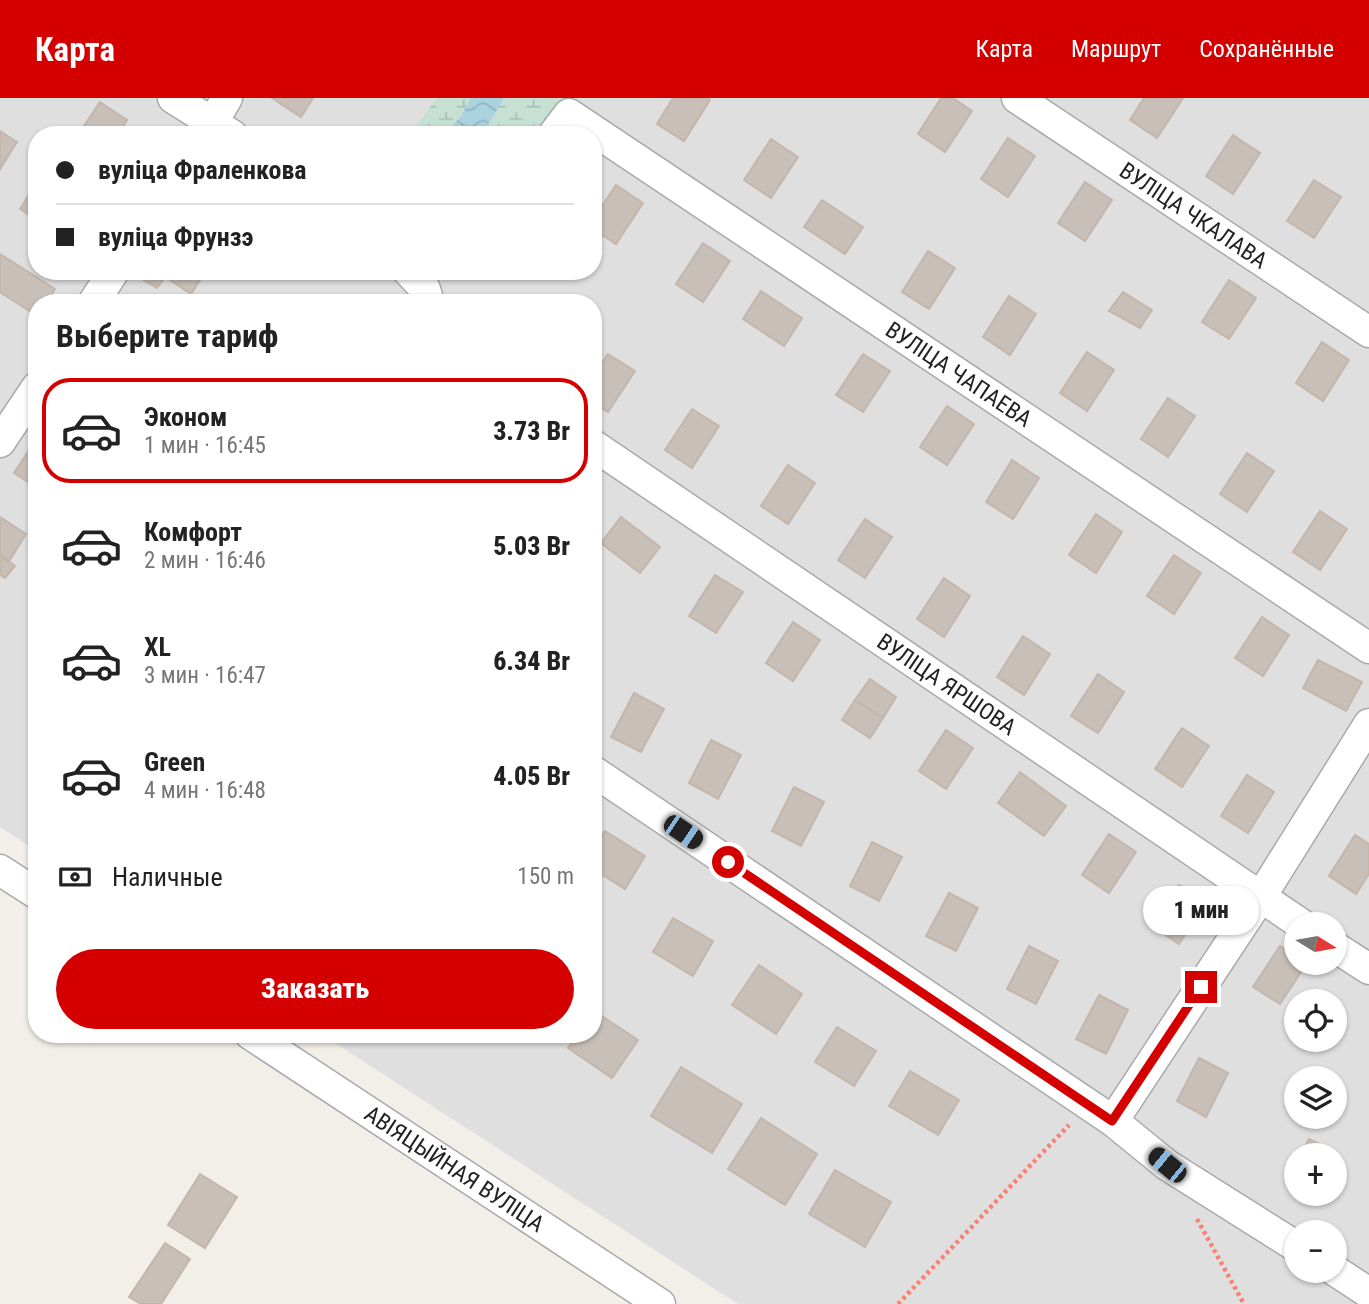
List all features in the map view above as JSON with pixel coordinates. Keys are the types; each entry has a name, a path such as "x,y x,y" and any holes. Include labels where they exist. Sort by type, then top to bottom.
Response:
{"street":[{"path":"173,98 209,126"},
{"path":"218,126 227,98"},
{"name":"ВУЛІЦА ЧКАЛАВА","path":"1017,98 1369,332"},
{"name":"ВУЛІЦА ЧАПАЕВА","path":"570,116 585,126"},
{"name":"ВУЛІЦА ЧАПАЕВА","path":"602,137 1369,648"},
{"path":"0,442 28,400"},
{"name":"ВУЛІЦА ЯРШОВА","path":"602,451 1284,913"},
{"path":"1100,1113 1261,898 1369,724"},
{"path":"602,777 1100,1113 1167,1165 1284,1239"},
{"path":"0,870 28,888"},
{"path":"1348,955 1369,969"},
{"name":"АВІЯЦЫЙНАЯ ВУЛІЦА","path":"264,1043 660,1304"},
{"path":"1347,1279 1369,1293"}],"path":[{"path":"898,1304 1100,1113"},
{"path":"1193,1211 1244,1304"}],"shaded area":[{"path":"0,98 1369,98 1369,1304 738,1304 335,1043 602,1043 602,294 28,294 28,845 0,827"}],"green space":[{"path":"437,98 471,98 452,126 416,126"},
{"path":"504,98 567,98 541,126 487,126"}],"water":[{"path":"471,98 504,98 487,126 452,126"}],"building":[{"path":"272,98 313,98 301,117"},
{"path":"673,98 710,100 684,141 657,124"},
{"path":"941,98 953,98 972,111 945,152 918,134"},
{"path":"1144,98 1183,98 1157,138 1130,120"},
{"path":"100,102 127,120 123,126 84,126"},
{"path":"0,131 17,142 0,169"},
{"path":"1233,135 1260,153 1233,194 1206,176"},
{"path":"1008,138 1035,156 1008,197 981,179"},
{"path":"771,139 798,157 771,198 744,180"},
{"path":"1314,180 1341,197 1314,238 1287,221"},
{"path":"1085,182 1112,200 1085,241 1058,223"},
{"path":"616,185 643,203 616,244 602,235 602,206"},
{"path":"28,196 28,214 20,209"},
{"path":"822,200 863,227 845,254 804,227"},
{"path":"703,243 730,261 703,302 676,284"},
{"path":"928,251 955,268 929,309 902,292"},
{"path":"0,254 28,272 28,280 41,280 55,289 52,294 28,294 28,310 0,292"},
{"path":"144,280 163,280 157,288"},
{"path":"170,280 200,280 191,294"},
{"path":"1229,280 1256,298 1229,339 1202,322"},
{"path":"761,291 802,318 784,346 743,319"},
{"path":"1123,292 1152,310 1140,328 1109,311"},
{"path":"1009,296 1036,314 1010,355 983,337"},
{"path":"1322,342 1349,360 1323,401 1296,383"},
{"path":"1087,352 1114,370 1087,411 1060,393"},
{"path":"608,354 635,371 608,412 602,408 602,363"},
{"path":"863,354 890,371 863,412 836,395"},
{"path":"1168,398 1195,416 1168,457 1141,439"},
{"path":"947,406 974,424 947,465 920,447"},
{"path":"692,409 719,426 692,468 665,450"},
{"path":"28,452 28,482 14,473"},
{"path":"1247,453 1274,471 1247,512 1220,494"},
{"path":"1012,460 1039,478 1013,519 986,502"},
{"path":"788,465 815,483 788,524 761,506"},
{"path":"1320,511 1347,529 1320,570 1293,552"},
{"path":"1096,514 1122,532 1096,573 1069,555"},
{"path":"0,517 26,534 9,561 0,555"},
{"path":"621,517 660,547 640,573 602,542"},
{"path":"865,519 892,537 865,578 838,560"},
{"path":"0,555 15,566 5,578 0,575"},
{"path":"1174,555 1201,573 1174,614 1147,596"},
{"path":"715,575 743,592 716,633 689,616"},
{"path":"944,578 970,596 944,637 917,619"},
{"path":"1262,617 1289,635 1263,676 1235,658"},
{"path":"793,622 820,640 793,681 766,663"},
{"path":"1023,636 1050,654 1024,695 997,677"},
{"path":"1318,660 1362,682 1346,711 1303,688"},
{"path":"1098,674 1124,692 1098,733 1071,716"},
{"path":"870,679 896,697 883,718 855,700"},
{"path":"634,693 664,709 641,752 611,737"},
{"path":"855,700 883,718 870,738 842,720"},
{"path":"1182,728 1209,746 1182,787 1155,769"},
{"path":"946,730 973,748 946,789 919,771"},
{"path":"711,740 741,755 718,799 689,783"},
{"path":"1020,772 1066,806 1044,836 998,803"},
{"path":"1247,775 1274,792 1248,833 1221,816"},
{"path":"794,787 824,802 801,846 772,831"},
{"path":"605,831 645,856 625,889 602,875 602,836"},
{"path":"1109,834 1136,852 1109,893 1082,875"},
{"path":"1355,835 1369,844 1369,874 1356,894 1329,876"},
{"path":"872,842 902,857 879,901 850,886"},
{"path":"1179,885 1205,903 1179,944 1152,926"},
{"path":"949,893 978,908 956,951 926,936"},
{"path":"673,918 713,941 693,976 653,952"},
{"path":"1029,946 1058,961 1036,1004 1007,989"},
{"path":"1280,946 1284,949 1284,975 1299,975 1290,989 1284,989 1284,998 1280,1004 1253,987"},
{"path":"759,965 802,994 776,1034 732,1005"},
{"path":"1099,995 1128,1010 1106,1054 1076,1039"},
{"path":"602,1016 638,1040 612,1078 568,1048 572,1043 602,1043"},
{"path":"837,1027 876,1051 854,1086 815,1062"},
{"path":"1199,1058 1228,1073 1206,1117 1177,1101"},
{"path":"681,1067 742,1104 712,1153 651,1116"},
{"path":"910,1071 959,1100 938,1135 889,1106"},
{"path":"761,1118 817,1154 785,1205 728,1169"},
{"path":"835,1170 891,1202 865,1247 809,1214"},
{"path":"200,1174 237,1197 205,1248 168,1225"},
{"path":"165,1243 190,1259 161,1304 141,1304 129,1297"}],"route":[{"path":"728,862 1112,1121 1201,987"}]}
